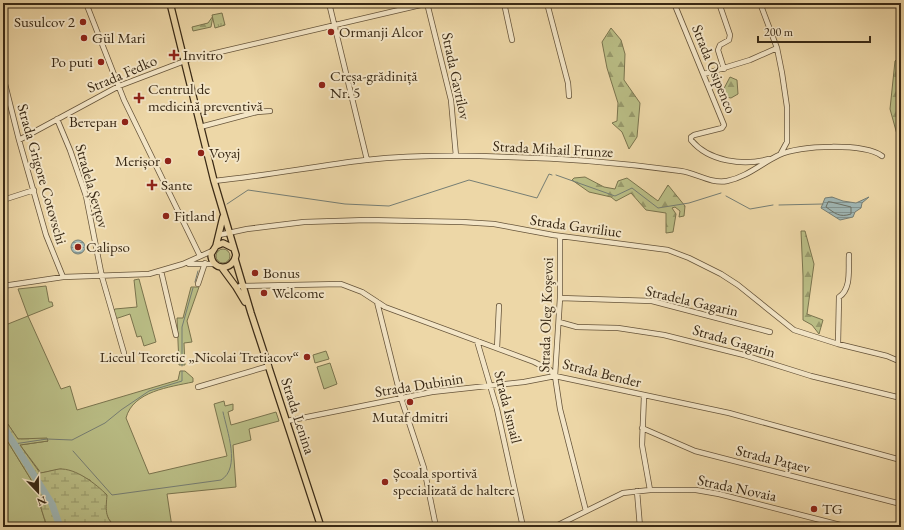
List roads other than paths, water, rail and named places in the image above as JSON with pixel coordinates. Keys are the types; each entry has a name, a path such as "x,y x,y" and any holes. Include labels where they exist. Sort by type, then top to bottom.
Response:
{"main road":[{"path":"170,3 214,181 251,313"},
{"path":"223,215 219,235 211,258 214,264 222,268 236,287 251,313"},
{"path":"214,248 227,244 233,248"},
{"path":"222,268 230,266 235,259"},
{"name":"Strada Lenina","path":"251,313 321,527"}],"street":[{"path":"86,3 119,86 200,256"},
{"path":"329,3 367,160"},
{"name":"Strada Fedko","path":"18,140 119,86 185,61 334,24 427,3"},
{"name":"Strada Gavrilov","path":"427,3 451,100 456,156"},
{"path":"504,3 512,40"},
{"path":"547,3 568,82 569,96"},
{"name":"Strada Osipenco","path":"674,3 724,126 694,134 691,139 698,147 722,159 742,162 773,158"},
{"path":"718,3 730,35 728,40 720,45 718,50 724,69"},
{"path":"760,3 777,48 787,107 787,142 780,154"},
{"path":"704,74 750,60 777,48"},
{"name":"Strada Grigore Cotovschi","path":"3,76 18,140 51,251 63,278"},
{"path":"200,127 257,112 270,111"},
{"name":"Stradela Șevțov","path":"57,119 86,196 102,277 124,353"},
{"name":"Strada Mihail Frunze","path":"214,181 367,160 456,156 507,157 618,164 691,172 719,181 738,177 780,154 826,147 854,147 870,149 882,156"},
{"path":"3,200 34,190"},
{"name":"Strada Gavriliuc","path":"219,235 304,222 367,220 483,223 560,236 668,250 690,258 721,274 738,285 794,330 838,344 887,356 901,362"},
{"name":"Strada Oleg Koşevoi","path":"560,236 560,298 555,376 560,409 586,511"},
{"path":"3,286 63,278 130,276 161,271 183,264 214,248"},
{"path":"838,344 839,297 844,294 847,288 849,255"},
{"path":"198,284 205,263"},
{"path":"183,264 214,264"},
{"path":"161,271 176,335"},
{"name":"Strada Bender","path":"236,287 243,285 341,284 362,292 393,310 476,340 546,368 555,376 748,418 901,460"},
{"name":"Stradela Gagarin","path":"560,298 652,301 770,332"},
{"path":"377,302 401,398 424,468 436,527"},
{"path":"497,348 499,306"},
{"name":"Strada Gagarin","path":"559,322 584,328 618,328 669,336 744,355 811,376 901,398"},
{"name":"Strada Ismail","path":"476,340 491,386 524,527"},
{"path":"198,387 269,366"},
{"name":"Strada Dubinin","path":"287,421 432,392 491,386 555,376"},
{"path":"644,396 642,428 644,459 650,490"},
{"name":"Strada Pațaev","path":"642,428 695,451 901,504"},
{"path":"637,490 640,527"},
{"name":"Strada Novaia","path":"554,527 623,493 637,490 696,490 714,493 848,527"},
{"path":"899,527 901,518"}],"water":[{"path":"832,197 843,201 856,203 869,197 862,203 861,208 855,212 853,217 840,220 821,208 825,198"},
{"name":"Calipso","path":"78,240 83,242 85,247 83,252 78,254 73,252 71,247 73,242"}],"waterway":[{"path":"227,204 248,190 345,204 389,206 469,180 537,198 549,174 552,175"},
{"path":"556,175 615,196 632,188 658,208 689,203 721,193"},
{"path":"726,196 750,209 773,205"},
{"path":"779,205 823,204"},
{"path":"195,282 198,271"},
{"path":"182,366 182,327 193,288"},
{"path":"14,444 47,439 72,440 105,423 149,391 182,381 182,371"},
{"path":"73,451 112,495 221,480 227,474 230,467 231,458 231,449 223,412"},
{"path":"3,426 52,504 60,527"}],"place":[{"name":"Susulcov 2","path":"83,22"},
{"name":"Ormanji Alcor","path":"331,32"},
{"name":"Gül Mari","path":"84,38"},
{"name":"Invitro","path":"174,55"},
{"name":"Po puti","path":"101,62"},
{"name":"Creșa-grădiniță Nr. 5","path":"322,85"},
{"name":"Centrul de medicină preventivă","path":"139,98"},
{"name":"Ветеран","path":"125,122"},
{"name":"Voyaj","path":"201,153"},
{"name":"Merișor","path":"168,161"},
{"name":"Sante","path":"152,185"},
{"name":"Fitland","path":"166,216"},
{"name":"Calipso","path":"78,247"},
{"name":"Bonus","path":"255,273"},
{"name":"Welcome","path":"264,293"},
{"name":"Liceul Teoretic „Nicolai Tretiacov“","path":"307,357"},
{"name":"Mutaf dmitri","path":"410,402"},
{"name":"Școala sportivă specializată de haltere","path":"385,482"},
{"name":"TG","path":"814,509"}]}
